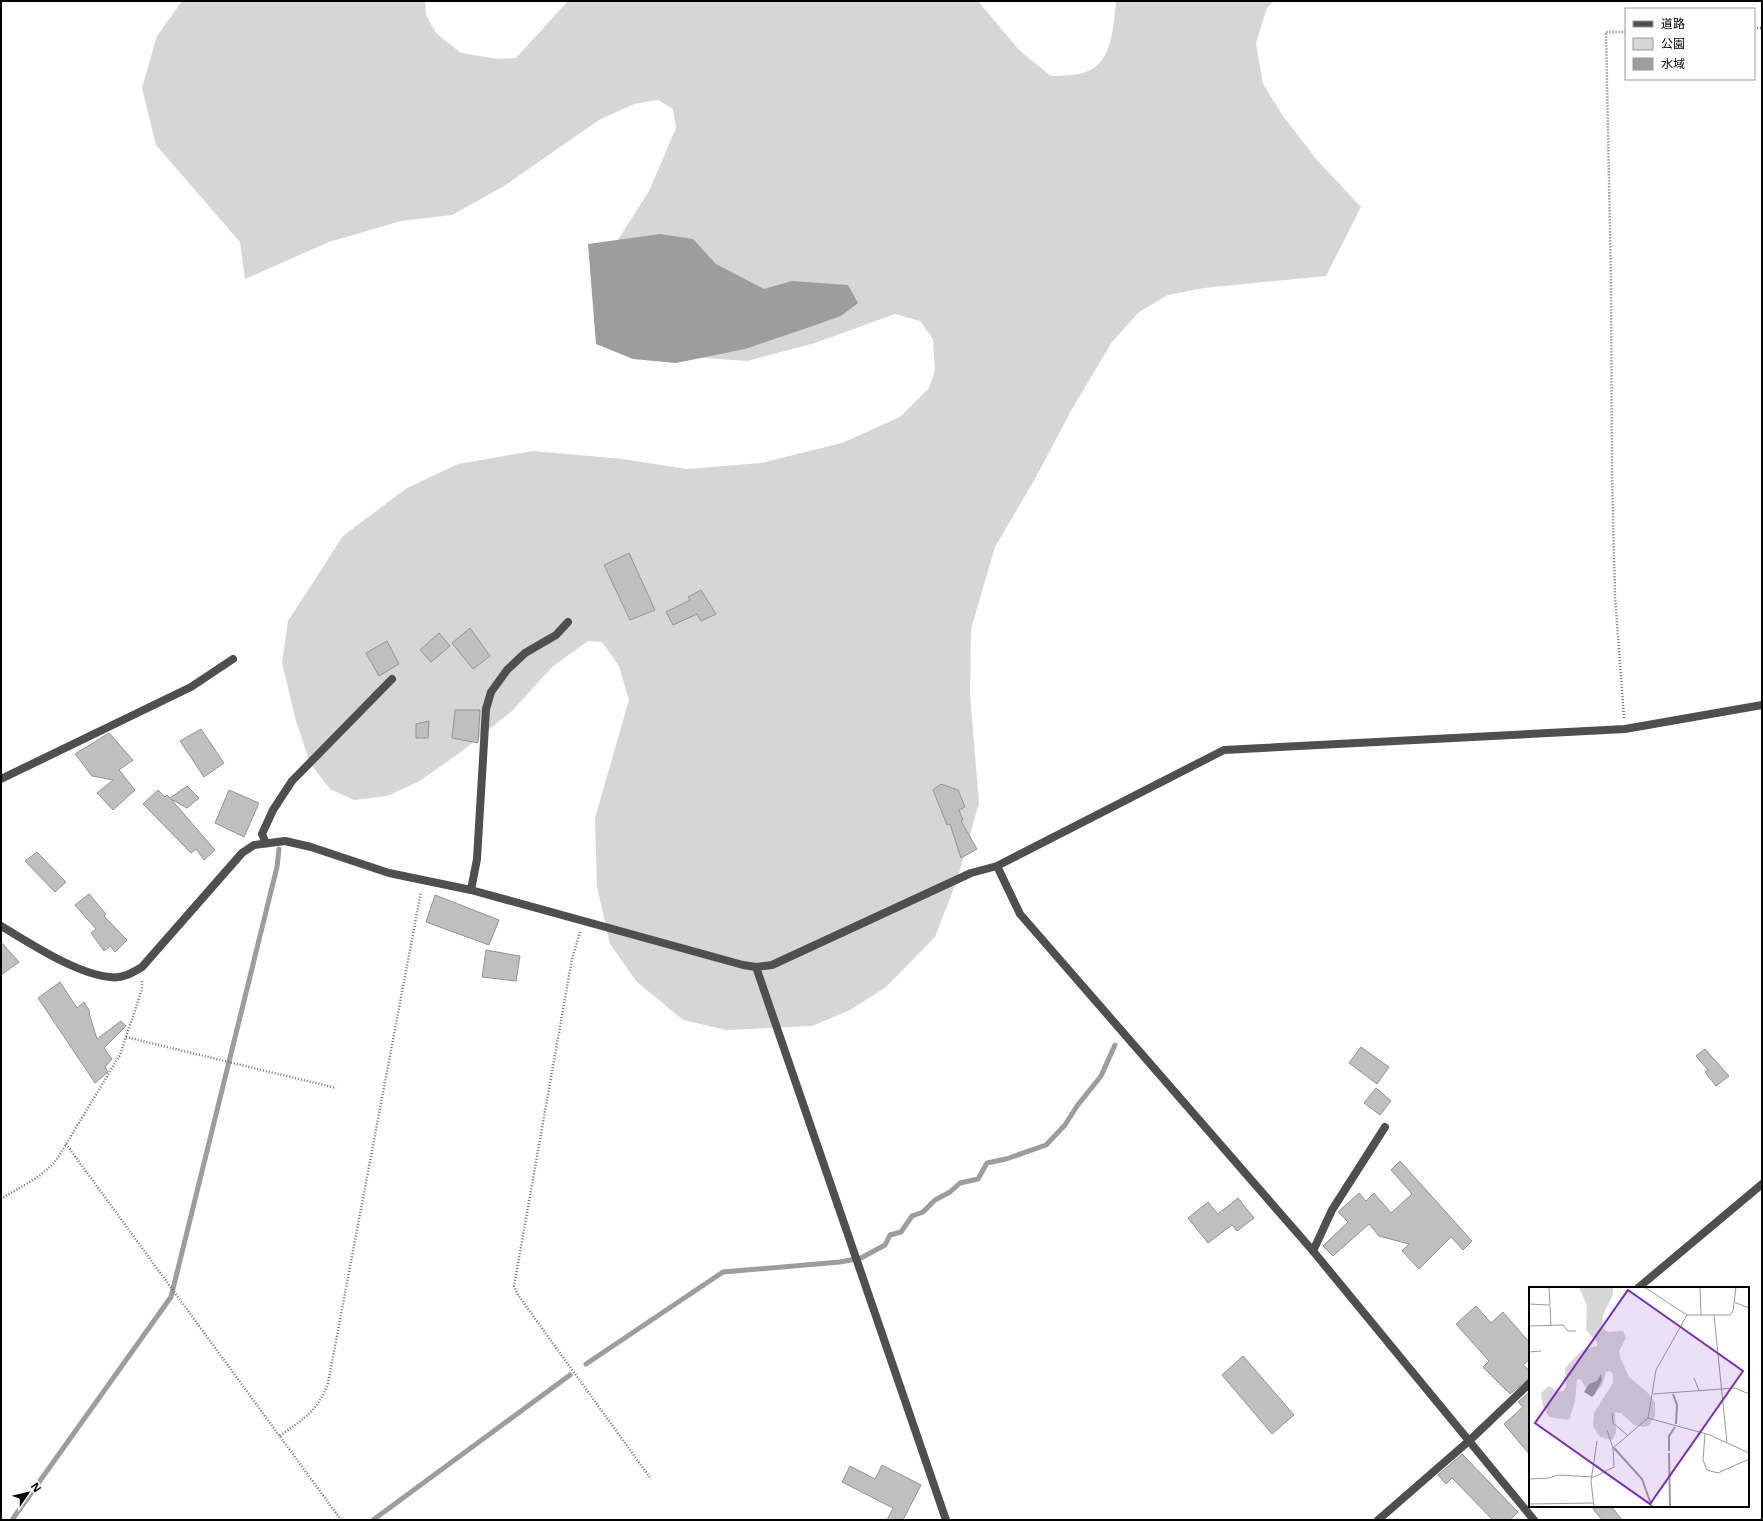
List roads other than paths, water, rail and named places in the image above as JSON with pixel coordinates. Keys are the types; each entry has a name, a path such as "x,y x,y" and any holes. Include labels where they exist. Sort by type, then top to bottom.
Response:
{"street":[{"path":"471,890 477,859 486,709 491,692 507,670 525,653 556,635 568,622"},
{"path":"1,779 191,687 233,659"},
{"path":"266,843 262,834 272,810 292,781 392,679"},
{"path":"1,926 45,952 98,974 110,978 123,976 142,967 242,853 254,845 285,841 311,847 389,872 471,890 743,965 756,967 772,965 971,874 997,866 1224,750 1625,729 1762,705"},
{"path":"997,866 1020,914 1313,1252 1470,1440 1534,1520"},
{"path":"756,967 855,1259 946,1520"},
{"path":"1313,1252 1332,1210 1385,1127"},
{"path":"1639,1287 1762,1184"},
{"path":"1378,1520 1470,1440 1529,1384"}],"water":[{"path":"660,234 693,239 716,264 764,289 792,281 848,285 858,303 841,316 745,349 676,363 633,359 596,344 588,244"}],"waterway":[{"path":"12,1520 171,1297 277,867 279,849"},
{"path":"586,1364 723,1272 840,1262 861,1258 885,1245 890,1235 901,1232 912,1216 923,1212 935,1200 950,1192 960,1183 978,1179 987,1163 1006,1159 1046,1145 1065,1125 1077,1106 1101,1076 1115,1045"},
{"path":"373,1520 570,1375"}]}
